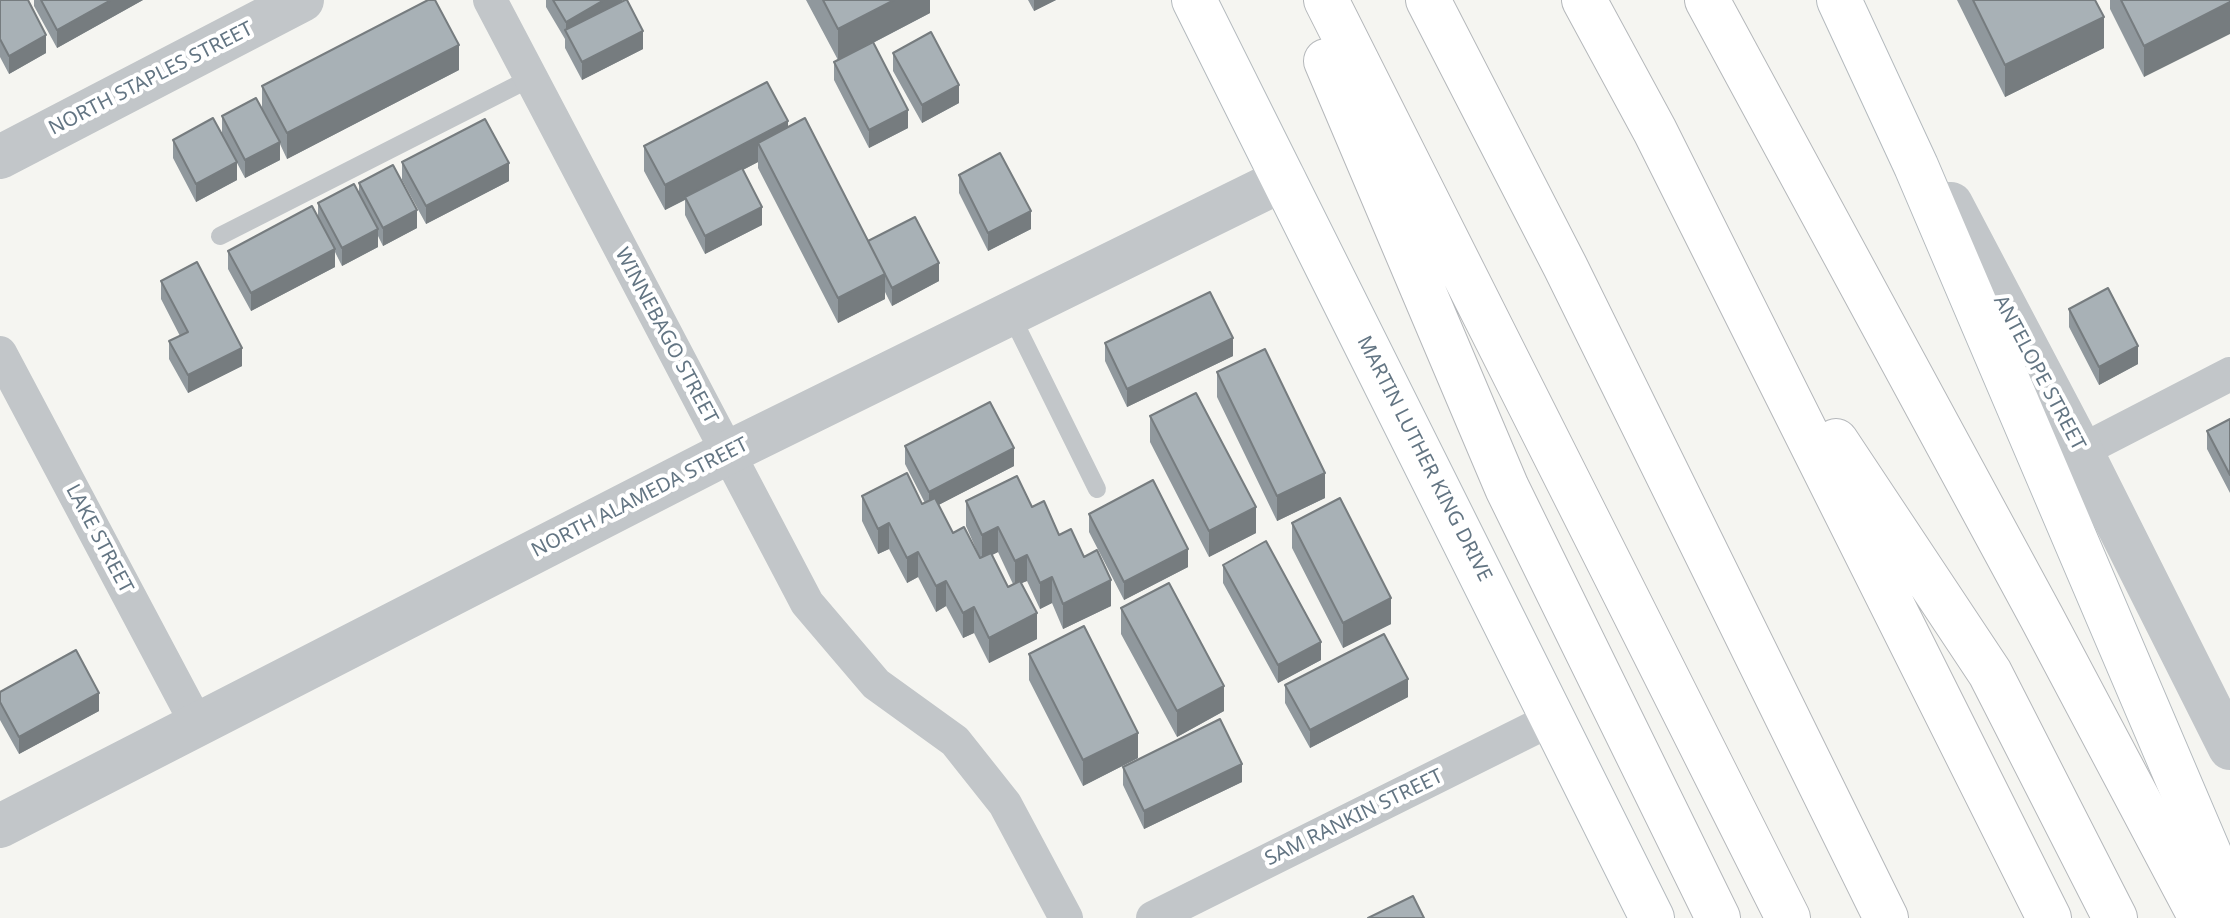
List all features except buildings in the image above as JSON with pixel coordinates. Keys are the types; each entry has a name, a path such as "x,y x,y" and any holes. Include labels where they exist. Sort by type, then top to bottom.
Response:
{"main road":[{"name":"MARTIN LUTHER KING DRIVE","path":"1194,0 1652,918"},
{"path":"1300,0 1507,488 1718,918"},
{"path":"1326,0 1788,918"},
{"path":"1428,0 1565,266 1886,918"},
{"path":"1584,0 1655,131 2049,918"},
{"path":"1707,0 2201,918"},
{"path":"1842,0 2230,902"},
{"path":"1727,275 1990,673 2115,918"}],"street":[{"name":"NORTH STAPLES STREET","path":"0,157 302,0"},
{"name":"WINNEBAGO STREET","path":"490,0 807,603 876,684 955,741 1005,804 1066,918"},
{"name":"ANTELOPE STREET","path":"1842,0 2081,451 2230,748"},
{"name":"NORTH ALAMEDA STREET","path":"0,826 727,453 1284,179"},
{"name":"LAKE STREET","path":"0,353 198,726"},
{"path":"2081,451 2230,374"},
{"name":"SAM RANKIN STREET","path":"1153,918 1554,718"}],"lane":[{"path":"220,236 531,78"},
{"path":"1010,313 1097,489"}]}
